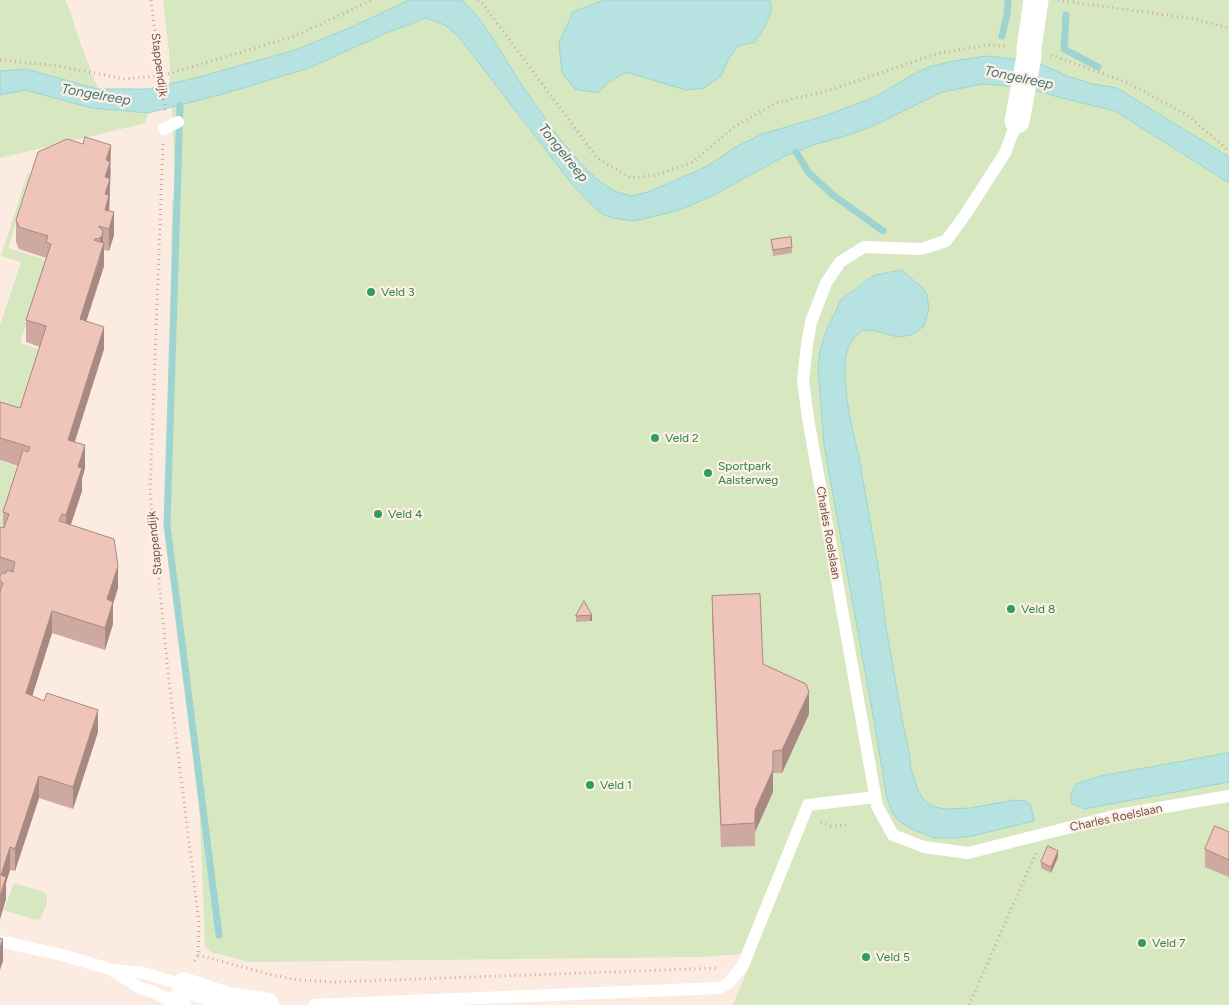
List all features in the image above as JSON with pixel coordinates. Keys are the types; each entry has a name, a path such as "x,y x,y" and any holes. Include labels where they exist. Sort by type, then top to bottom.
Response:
{"street":[{"name":"Charles Roelslaan","path":"1017,121 1036,0"},
{"path":"179,998 267,1005"}],"lane":[{"name":"Charles Roelslaan","path":"1017,121 1004,153 965,215 946,241 922,250 864,247 840,262 826,284 811,322 806,344 803,381 808,418 877,806 893,835 924,847 968,853 1118,815 1229,796"},
{"path":"164,129 178,122"},
{"path":"314,1005 719,988 729,983 743,965 808,805 875,797"},
{"path":"0,940 113,970 143,973 179,998"},
{"path":"113,970 138,987 179,998"}],"path":[{"name":"Stappendijk","path":"150,0 166,114 150,491 168,672 199,923 198,954 268,974 298,980 336,982 719,968 743,965"},
{"path":"0,60 58,66 124,78 160,76 295,36 372,0"},
{"path":"478,0 483,4 598,158 631,178 656,175 693,162 734,127 776,103 839,87 938,53 988,45 1029,52 1126,82 1187,114 1229,151"},
{"path":"1057,0 1194,19 1229,28"},
{"path":"1222,26 1229,24"},
{"path":"805,814 831,826 850,825"},
{"path":"969,1005 1045,834"}],"green space":[{"path":"0,0 65,0 98,89 26,69 0,71"},
{"name":"Sportpark Aalsterweg","path":"163,0 1229,0 1229,1005 733,1005 755,953 701,957 248,962 211,952 205,947 200,819 168,494 172,200 176,199 169,50"},
{"path":"25,90 92,108 148,113 146,123 0,158 0,95"},
{"path":"28,172 32,174 8,248 47,260 20,343 41,350 17,430 0,424 0,325 21,262 1,256"},
{"path":"0,461 24,469 0,545"},
{"path":"14,883 47,894 47,903 41,918 35,920 4,910"}],"water":[{"name":"Tongelreep","path":"409,0 463,1 474,12 492,37 521,84 559,138 598,180 614,191 631,196 648,192 690,174 762,134 824,116 875,97 929,67 986,56 1043,65 1067,76 1093,84 1117,88 1229,157 1229,183 1115,111 1038,91 983,84 942,92 875,125 785,156 712,196 682,209 633,221 614,218 604,215 596,209 572,184 459,37 445,25 426,18 384,34 309,68 223,94 148,113 92,108 25,90 0,95 0,71 26,69 98,89 148,89 295,50 354,26"},
{"path":"605,0 769,0 771,10 770,16 755,42 738,46 729,58 721,76 704,88 686,90 626,72 609,82 597,93 575,89 562,73 559,43 573,12"},
{"path":"901,270 922,287 927,295 929,309 924,326 912,335 898,337 876,331 862,330 849,346 845,372 850,418 859,457 911,768 921,796 927,803 935,807 945,809 970,808 1014,800 1025,801 1030,804 1034,821 972,836 955,838 935,838 900,822 892,812 887,798 824,444 818,368 820,350 826,331 841,300 873,276"},
{"path":"1229,753 1229,782 1084,809 1071,803 1071,794 1076,784 1101,776"}],"building":[{"path":"85,137 111,145 106,160 110,162 105,177 110,179 105,194 109,195 105,210 114,212 109,229 99,226 103,231 102,236 94,240 104,243 80,319 104,327 68,440 85,445 78,467 82,468 66,515 62,514 59,521 114,539 118,566 107,599 113,602 105,628 52,611 26,693 44,701 47,693 98,710 73,787 39,776 15,849 10,847 1,875 6,877 0,897 0,592 3,583 0,581 0,576 6,573 7,570 13,572 15,562 0,557 0,527 4,528 9,514 3,512 23,450 28,452 30,447 0,438 0,402 20,408 46,327 26,320 51,244 46,242 48,236 19,227 16,220 38,152 67,139 83,144"},
{"path":"791,237 792,247 773,250 771,240"},
{"path":"760,594 763,664 806,684 809,692 782,750 773,751 773,770 755,810 755,823 721,825 712,596"},
{"path":"584,601 592,615 576,616"},
{"path":"1215,826 1229,832 1229,860 1205,849"},
{"path":"1048,846 1058,851 1051,867 1041,862"}],"waterway":[{"path":"1002,36 1008,0"},
{"path":"1066,15 1064,49 1098,67"},
{"path":"180,105 167,525 219,935"},
{"path":"796,152 809,173 833,195 883,231"}],"place":[{"name":"Veld 3","path":"371,292"},
{"name":"Veld 2","path":"655,438"},
{"name":"Sportpark Aalsterweg","path":"708,473"},
{"name":"Veld 4","path":"378,514"},
{"name":"Veld 8","path":"1011,609"},
{"name":"Veld 1","path":"590,785"},
{"name":"Veld 7","path":"1142,943"},
{"name":"Veld 5","path":"866,957"}]}
